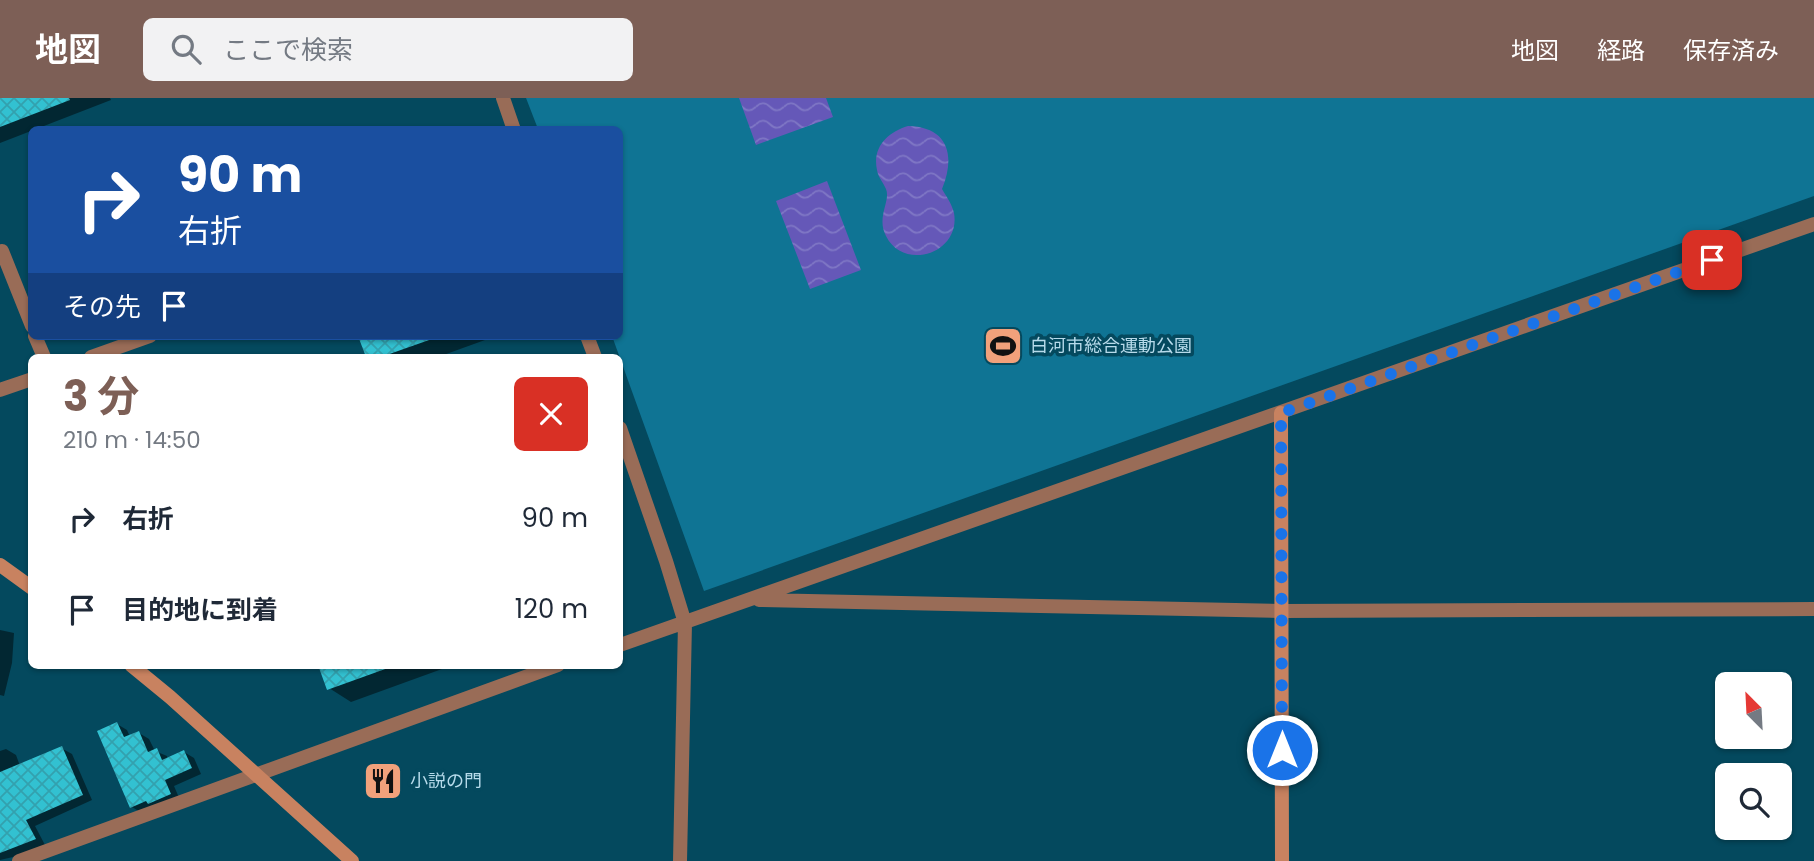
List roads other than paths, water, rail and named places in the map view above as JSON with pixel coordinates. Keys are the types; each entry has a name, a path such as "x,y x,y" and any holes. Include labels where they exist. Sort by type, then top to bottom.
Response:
{"street":[{"path":"503,98 513,126"},
{"path":"623,644 1814,224"},
{"path":"2,251 28,316"},
{"path":"99,354 139,340"},
{"path":"0,390 28,380"},
{"path":"1281,413 1282,861"},
{"path":"623,437 685,623 680,861"},
{"path":"0,565 28,585"},
{"path":"750,600 1282,611 1814,609"},
{"path":"136,669 352,861"},
{"path":"19,861 547,669"}],"water":[{"path":"739,98 826,98 833,117 756,145"},
{"path":"908,126 932,131 945,145 948,165 942,189 954,213 954,227 949,239 929,253 917,255 894,247 886,236 882,222 887,194 876,162 879,148 888,136"},
{"path":"827,181 861,270 810,289 776,201"}],"place":[{"name":"白河市総合運動公園","path":"1003,346"},
{"name":"小説の門","path":"383,781"}]}
